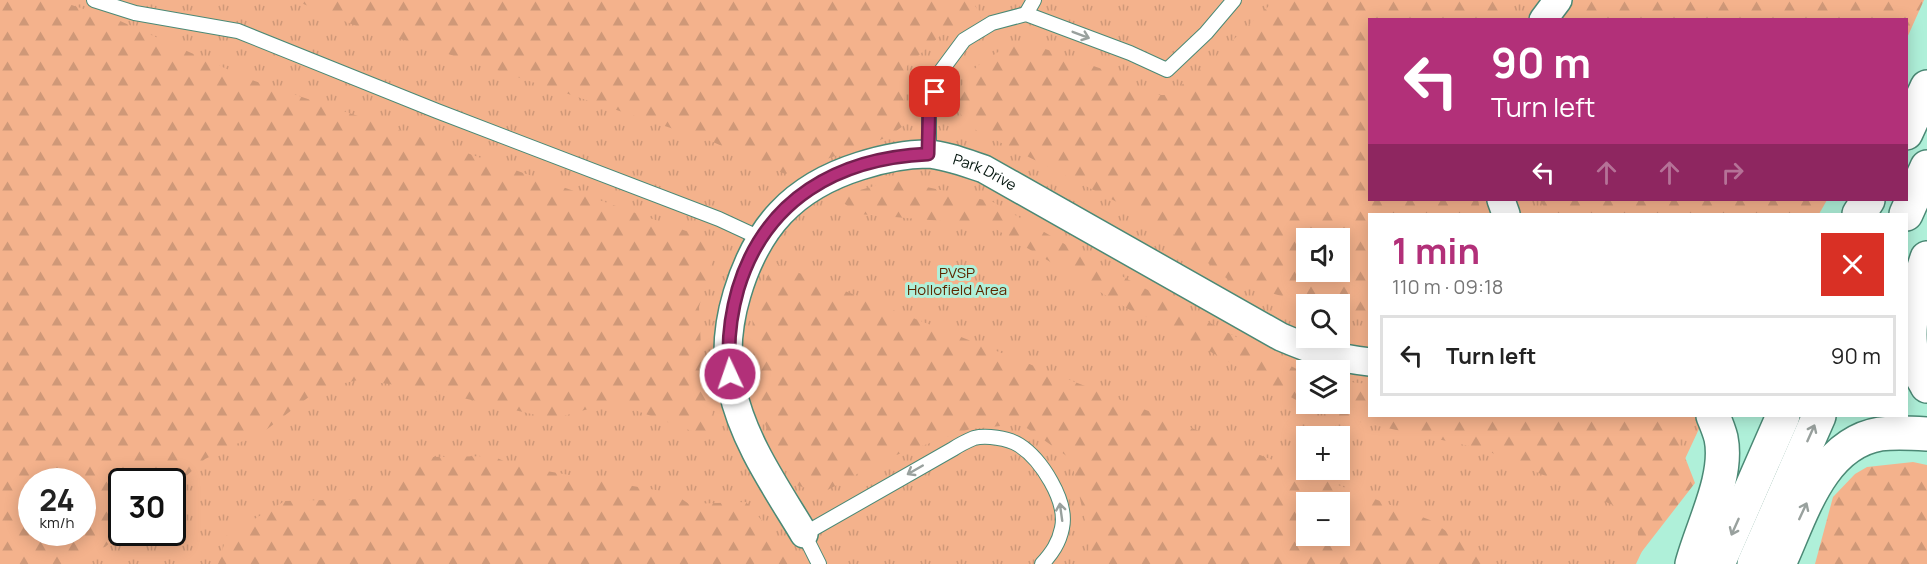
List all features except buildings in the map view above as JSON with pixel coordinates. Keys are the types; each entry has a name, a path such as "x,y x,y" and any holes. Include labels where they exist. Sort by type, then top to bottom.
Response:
{"main road":[{"path":"1908,129 1927,87"},
{"path":"1906,213 1927,167"},
{"path":"1927,258 1919,281 1910,328 1913,360 1927,386"},
{"path":"1692,564 1716,492 1721,466 1721,439 1713,417"},
{"path":"1718,564 1783,417"},
{"path":"1754,564 1819,417"},
{"path":"1779,564 1816,484 1836,456 1857,442 1880,434 1927,434"}],"street":[{"path":"1544,18 1558,0"},
{"name":"Park Drive","path":"804,534 756,452 732,389 728,360 729,327 745,266 760,238 779,214 800,195 825,180 849,169 878,160 903,155 928,154 984,169 1281,337 1316,352 1340,359 1368,362"}],"lane":[{"path":"94,0 135,13 238,31 437,111 719,219 760,238"},
{"path":"1026,14 1034,0"},
{"path":"928,154 929,112 941,71 964,40 992,23 1026,14 1167,69 1206,33 1234,0"},
{"path":"804,534 953,449 975,438 994,438 1017,443 1035,457 1052,483 1060,504 1063,526 1054,550 1042,564"},
{"name":"Park Drive","path":"804,534 819,564"}],"green space":[{"name":"PVSP Hollofield Area","path":"0,0 1914,0 1905,18 1368,18 1368,201 1812,201 1806,213 1368,213 1368,417 1705,417 1636,564 0,564"},
{"path":"0,0 56,0 118,20 249,79 467,153 717,242 699,307 702,368 717,432 697,433 613,402 553,419 420,388 358,380 319,389 266,430 205,459 186,476 186,468 108,468 108,544 84,551 66,564 0,564"},
{"path":"294,0 971,0 982,16 969,26 940,36 907,66 903,126 888,137 785,174 713,142 424,46 356,26"},
{"path":"1272,0 1517,0 1506,18 1368,18 1368,201 1478,201 1481,213 1368,213 1368,322 1350,316 1350,294 1296,294 1296,300 1231,282 1162,225 968,126 953,101 968,75 981,63 1006,47 1020,43 1034,45 1102,69 1155,95 1170,95 1217,55 1270,5"},
{"path":"1589,0 1924,0 1908,36 1908,18 1576,18"},
{"path":"896,180 993,202 1097,263 1296,369 1296,400 1156,321 1130,310 989,225 859,214 835,197"},
{"path":"1541,201 1826,201 1820,213 1547,213"},
{"path":"774,263 1296,469 1296,480 1325,480 1430,520 1494,564 1088,564 1089,538 1071,459 1021,424 970,429 885,459 822,493 796,485 775,452 755,395 752,309"},
{"path":"1350,382 1368,384 1368,417 1669,417 1695,483 1640,554 1636,515 1483,449 1324,414 1350,414"},
{"path":"493,456 512,465 673,493 689,504 746,502 781,543 793,564 218,564 227,535 285,501 364,499 428,457"},
{"path":"1913,462 1927,465 1927,564 1815,564 1833,497 1855,474 1867,467"}],"route":[{"path":"730,374 729,327 745,266 760,238 779,214 800,195 825,180 849,169 878,160 903,155 928,154 929,112 935,92"}]}
